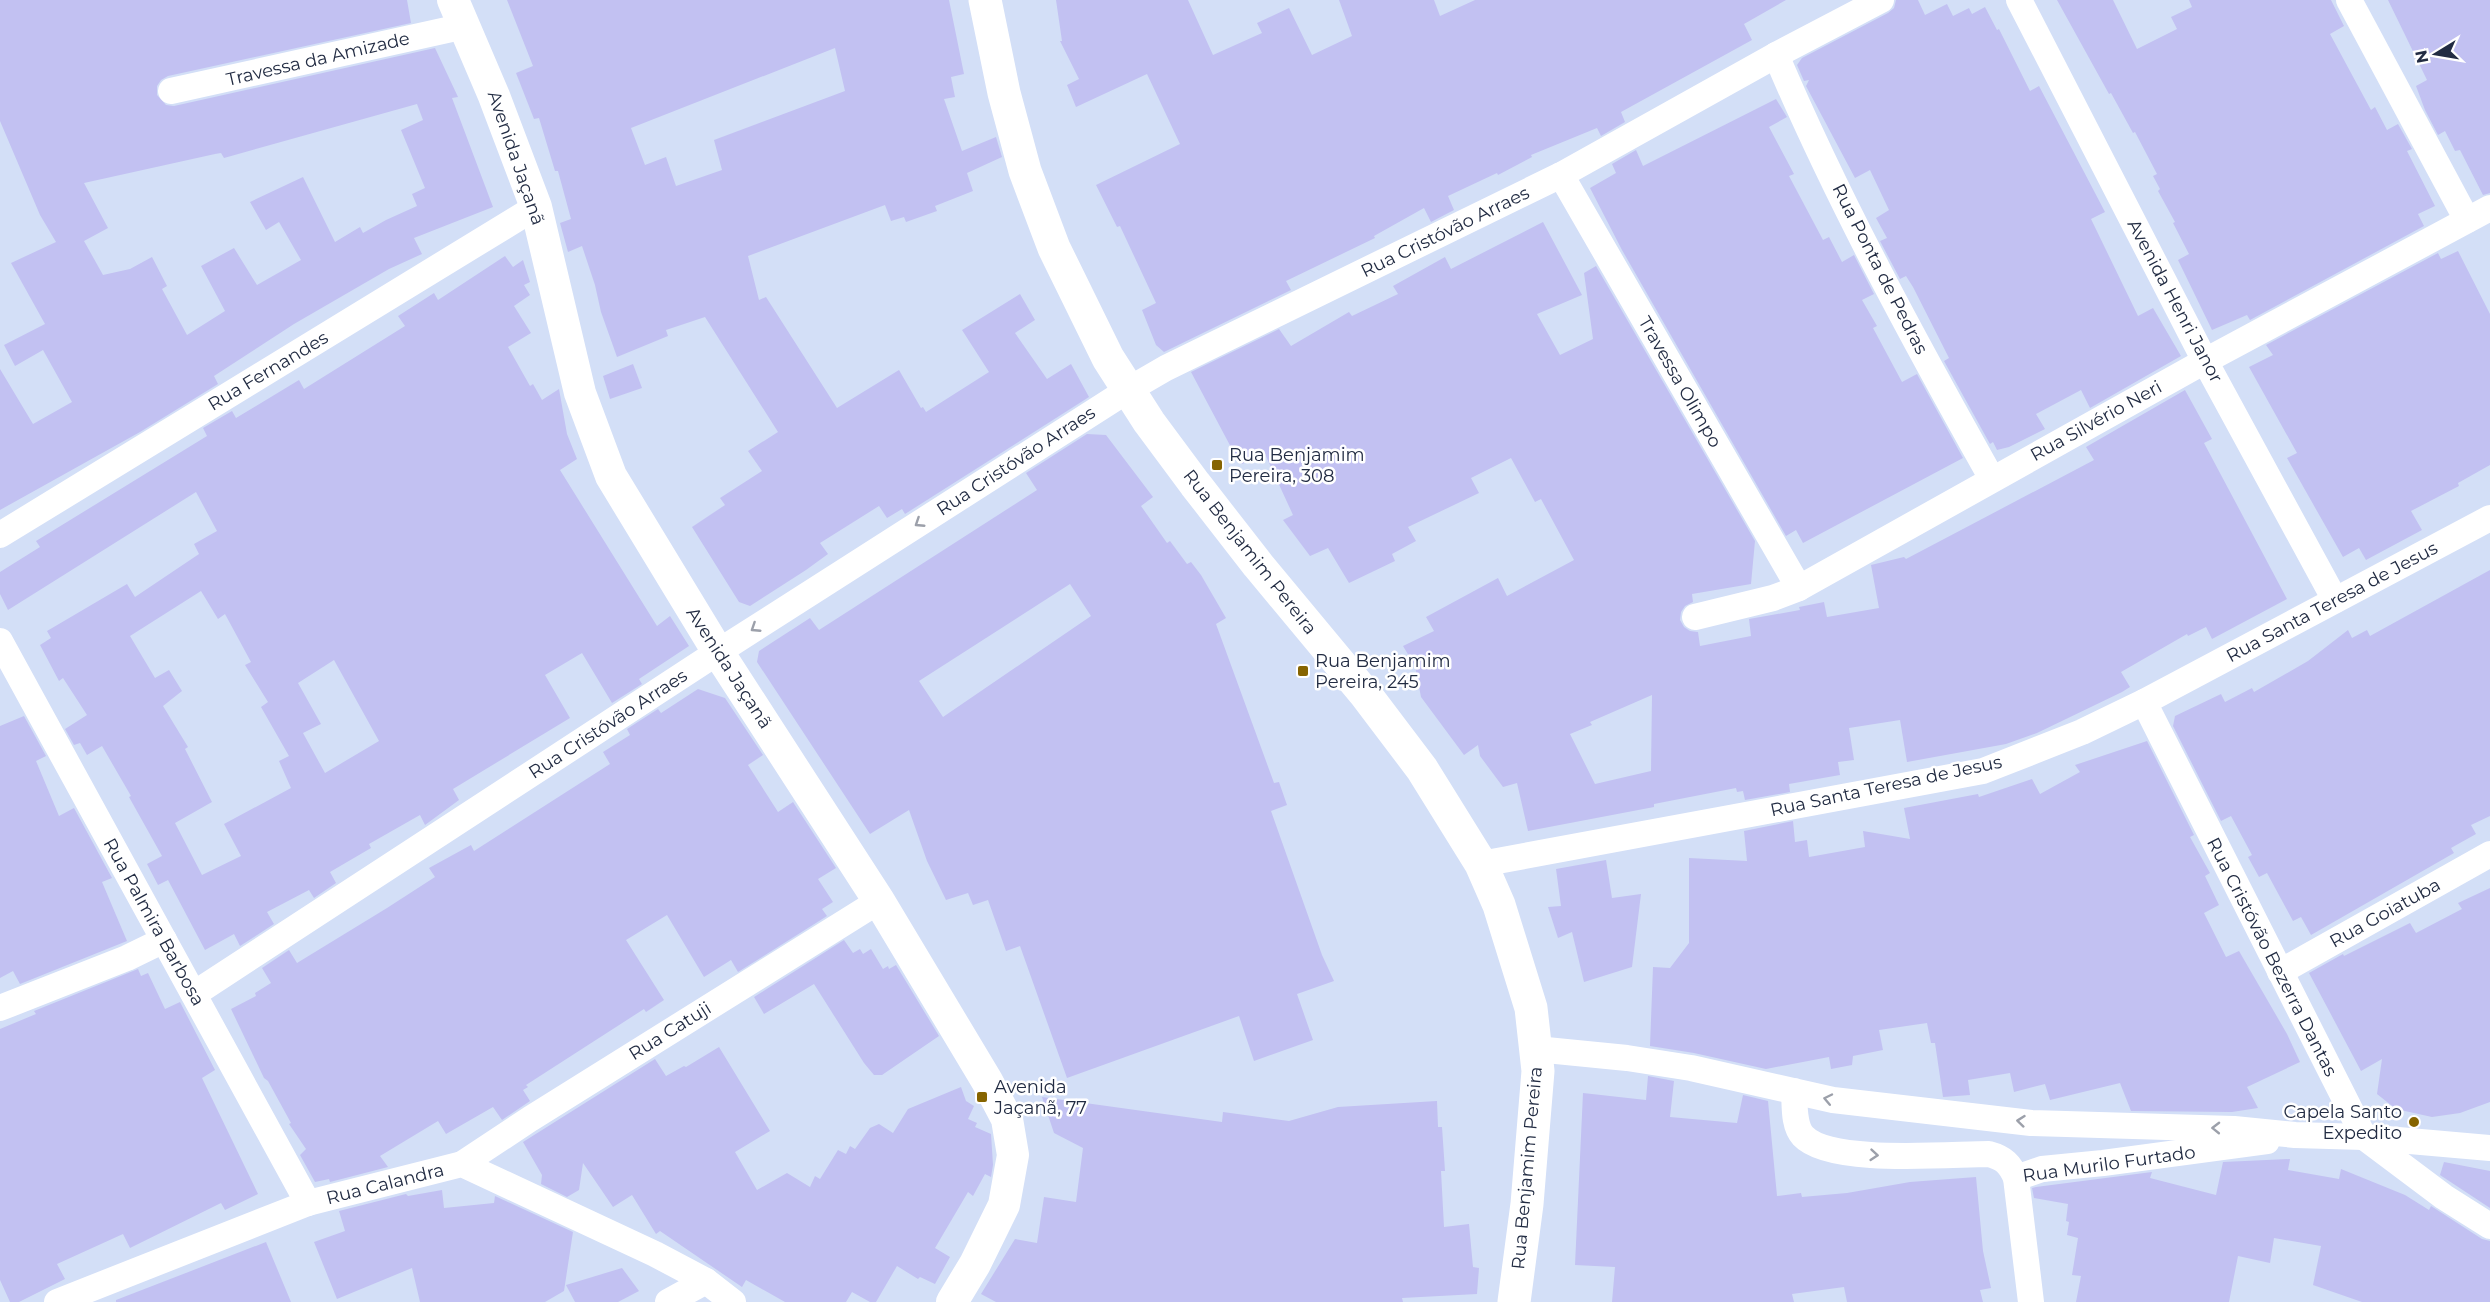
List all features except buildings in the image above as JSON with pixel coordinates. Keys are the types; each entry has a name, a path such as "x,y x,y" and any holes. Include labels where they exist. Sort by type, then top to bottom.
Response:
{"main road":[{"name":"Rua Benjamim Pereira","path":"985,0 1004,93 1025,171 1054,248 1108,358 1155,430 1258,565 1366,695 1422,769 1481,864 1499,905 1531,1008 1538,1071 1527,1204 1514,1302"}],"street":[{"name":"Rua Cristóvão Arraes","path":"194,994 718,652 1128,390 1166,368 1561,176 1776,55 1881,0"},
{"name":"Avenida Henri Janor","path":"2019,0 2205,361 2335,600"},
{"path":"2349,0 2467,220"},
{"name":"Travessa da Amizade","path":"171,91 459,13"},
{"name":"Avenida Jaçanã","path":"459,13 536,207 580,393 611,476 718,652 879,901 987,1081 1007,1119 1013,1155 1004,1205 975,1264 952,1302"},
{"name":"Rua Ponta de Pedras","path":"1776,55 1797,105 1850,211 1941,387 1992,479"},
{"name":"Travessa Olimpo","path":"1561,176 1800,588"},
{"name":"Rua Fernandes","path":"0,535 536,207"},
{"name":"Rua Silvério Neri","path":"1695,617 1773,598 1800,588 2205,361 2490,208"},
{"name":"Rua Santa Teresa de Jesus","path":"1481,864 1983,771 2082,732 2144,702 2490,518"},
{"name":"Rua Palmira Barbosa","path":"0,641 308,1203"},
{"name":"Rua Cristóvão Bezerra Dantas","path":"2144,702 2364,1137 2444,1197 2490,1226"},
{"name":"Rua Goiatuba","path":"2280,972 2490,854"},
{"name":"Rua Catuji","path":"462,1164 879,901"},
{"path":"0,1008 127,958 164,940"},
{"name":"Rua Murilo Furtado","path":"1536,1049 1627,1058 1691,1068 1833,1100 2031,1123 2234,1129 2490,1148"},
{"name":"Rua Murilo Furtado","path":"1794,1091 1796,1118 1801,1134 1812,1144 1839,1151 1892,1156 1989,1154 2001,1157 2016,1178 2042,1169 2251,1144 2295,1135"},
{"name":"Rua Calandra","path":"57,1302 308,1203 462,1164 645,1249 706,1281 733,1302"},
{"path":"2016,1178 2031,1302"},
{"path":"668,1302 706,1281"}],"place":[{"name":"Rua Benjamim Pereira, 308","path":"1217,465"},
{"name":"Rua Benjamim Pereira, 245","path":"1303,671"},
{"name":"Avenida Jaçanã, 77","path":"982,1097"},
{"name":"Capela Santo Expedito","path":"2414,1122"}]}
